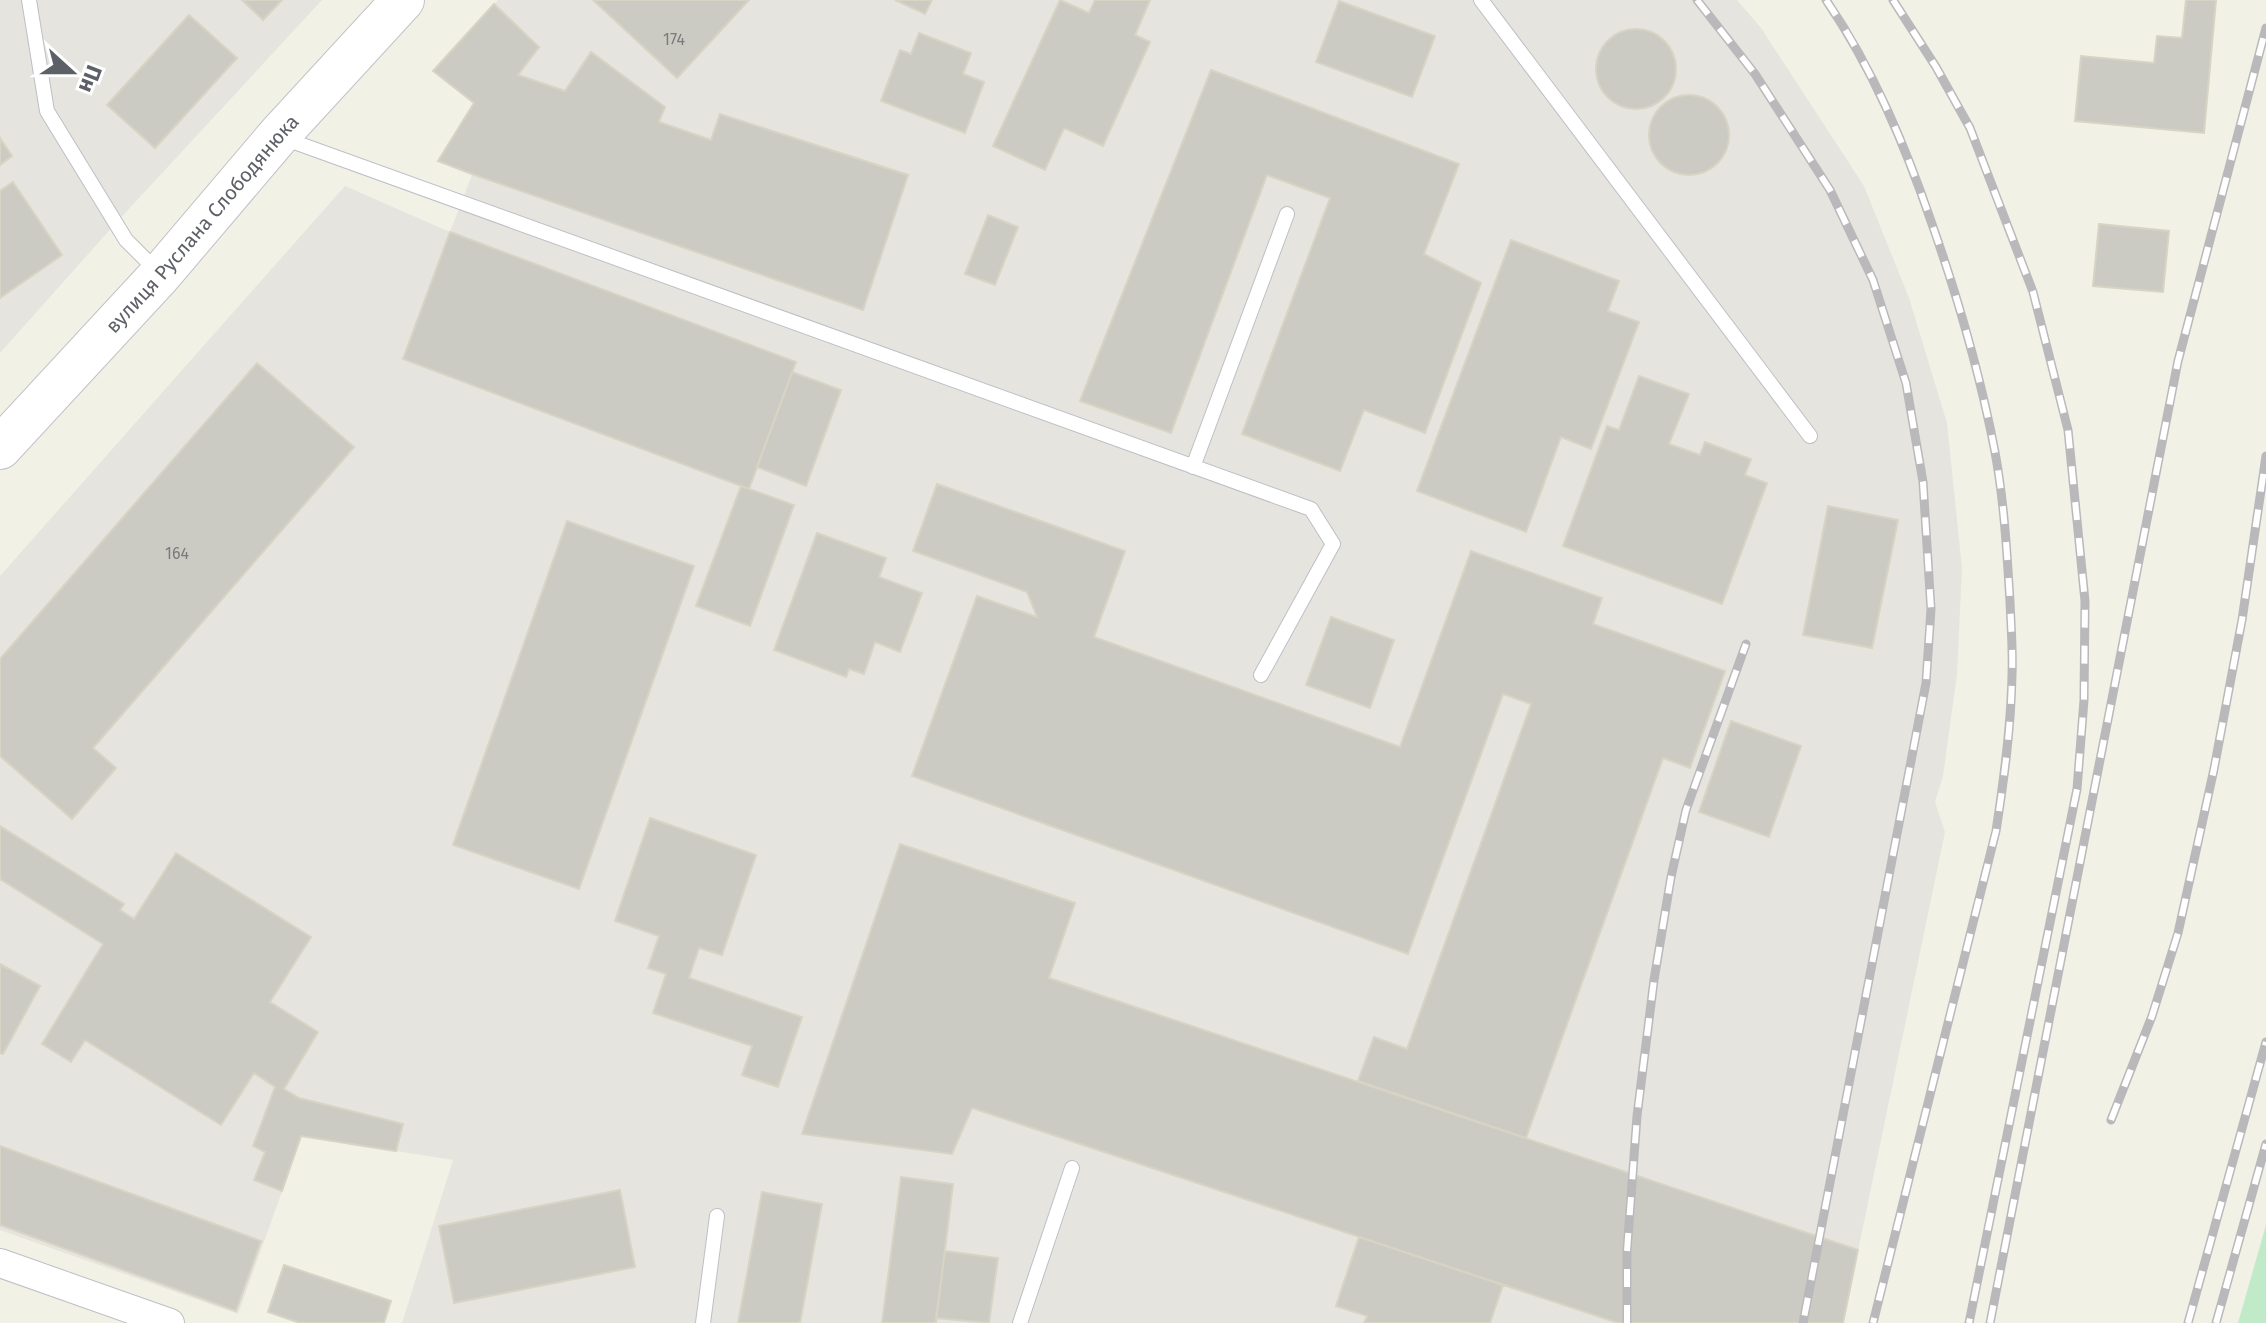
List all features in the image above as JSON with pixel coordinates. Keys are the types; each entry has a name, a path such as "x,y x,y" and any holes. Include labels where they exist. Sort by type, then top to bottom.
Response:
{"street":[{"name":"вулиця Руслана Слободянюка","path":"0,448 160,275 278,136 403,0"},
{"path":"0,1263 170,1323"}],"lane":[{"path":"29,0 47,111 126,240 160,275"},
{"path":"1481,0 1810,436"},
{"path":"278,136 1311,509 1333,544 1261,675"},
{"path":"1193,467 1287,214"},
{"path":"1020,1323 1072,1168"},
{"path":"703,1323 717,1216"}],"shaded area":[{"path":"0,0 322,0 0,353"},
{"path":"498,0 1737,0 1761,28 1864,186 1909,298 1947,423 1962,568 1957,674 1943,776 1935,802 1945,832 1843,1323 402,1323 453,1160 302,1136 238,1314 0,1230 0,576 345,186 450,232 472,175 438,161 474,103 433,71"}],"green space":[{"path":"2266,1225 2266,1323 2238,1323"}],"building":[{"path":"242,0 282,0 263,20"},
{"path":"593,0 749,0 677,78"},
{"path":"895,0 932,0 925,14"},
{"path":"1060,0 1089,13 1095,0 1150,0 1135,35 1150,42 1103,146 1064,128 1045,170 993,146"},
{"path":"2186,0 2216,0 2204,133 2075,121 2081,56 2154,63 2157,36 2182,38"},
{"path":"1339,1 1435,36 1412,97 1316,62"},
{"path":"494,4 539,47 518,75 565,91 591,52 665,107 659,122 711,140 720,114 908,175 863,310 438,161 474,103 433,71"},
{"path":"189,15 237,58 155,148 107,105"},
{"path":"1628,29 1644,29 1665,40 1676,61 1676,77 1665,98 1644,109 1628,109 1614,103 1602,91 1596,77 1596,61 1602,47 1614,35"},
{"path":"919,33 971,53 963,74 984,82 965,133 881,101 900,50 911,54"},
{"path":"1211,70 1459,164 1424,254 1481,283 1425,433 1364,410 1340,471 1242,434 1330,198 1267,175 1171,433 1080,401"},
{"path":"1681,95 1697,95 1711,102 1722,113 1729,127 1726,150 1711,168 1697,175 1681,175 1667,168 1656,157 1649,143 1649,127 1656,113 1667,102"},
{"path":"0,138 12,156 0,165"},
{"path":"13,182 62,255 0,298 0,191"},
{"path":"988,215 1018,227 995,285 965,274"},
{"path":"2099,224 2169,231 2163,292 2093,286"},
{"path":"450,232 796,362 749,489 403,359"},
{"path":"1511,240 1619,281 1608,311 1639,322 1591,449 1561,437 1526,532 1417,491"},
{"path":"257,363 354,447 93,748 116,768 72,819 0,756 0,659"},
{"path":"792,372 841,390 806,486 757,467"},
{"path":"1639,376 1689,394 1669,444 1700,455 1705,442 1751,459 1745,475 1767,483 1722,604 1563,546 1607,426 1619,430"},
{"path":"937,484 1125,551 1094,637 1400,747 1471,551 1602,598 1593,624 1725,671 1690,768 1663,758 1526,1138 1358,1081 1374,1037 1407,1049 1531,704 1503,694 1408,954 912,776 977,596 1037,617 1027,592 913,551"},
{"path":"741,486 794,505 750,626 696,606"},
{"path":"1828,506 1898,520 1872,648 1803,635"},
{"path":"567,521 694,566 579,889 453,845"},
{"path":"817,533 886,558 879,577 922,593 900,652 875,642 864,674 849,669 846,677 774,650"},
{"path":"1331,617 1394,640 1370,708 1306,685"},
{"path":"1731,721 1801,746 1769,837 1699,812"},
{"path":"650,818 756,855 722,955 699,948 689,978 802,1017 778,1087 742,1075 752,1046 653,1013 666,974 648,968 659,936 615,921"},
{"path":"0,826 124,904 120,910 134,919 176,853 311,937 270,1002 318,1032 284,1089 299,1098 403,1124 396,1151 301,1136 282,1191 254,1180 265,1152 253,1146 275,1087 254,1073 221,1125 85,1040 71,1062 42,1044 103,944 0,879"},
{"path":"900,844 1075,903 1049,978 1858,1250 1843,1323 1618,1323 972,1108 952,1154 802,1134"},
{"path":"0,964 40,986 3,1054 0,1053"},
{"path":"0,1146 261,1241 236,1311 0,1225"},
{"path":"901,1177 953,1184 936,1323 882,1323"},
{"path":"620,1190 635,1267 454,1303 439,1226"},
{"path":"762,1192 822,1204 800,1323 738,1323"},
{"path":"1359,1237 1503,1285 1490,1323 1364,1323 1367,1316 1336,1306"},
{"path":"945,1251 998,1258 989,1323 936,1318"},
{"path":"284,1265 391,1301 384,1323 300,1323 268,1312"}],"railway":[{"path":"1697,0 1755,74 1830,190 1873,280 1906,383 1923,482 1931,609 1926,683 1803,1323"},
{"path":"1826,0 1859,53 1899,137 1922,195 1959,308 1998,470 2012,638 2009,734 1996,831 1873,1323"},
{"path":"1893,0 1970,128 2033,292 2068,430 2085,601 2084,700 2077,789 1969,1323"},
{"path":"1990,1323 2178,361 2266,28"},
{"path":"2111,1120 2152,1016 2178,933 2214,769 2242,620 2266,456"},
{"path":"1627,1323 1627,1251 1637,1116 1671,877 1686,810 1746,644"},
{"path":"2188,1323 2266,1042"},
{"path":"2216,1323 2266,1144"}]}
